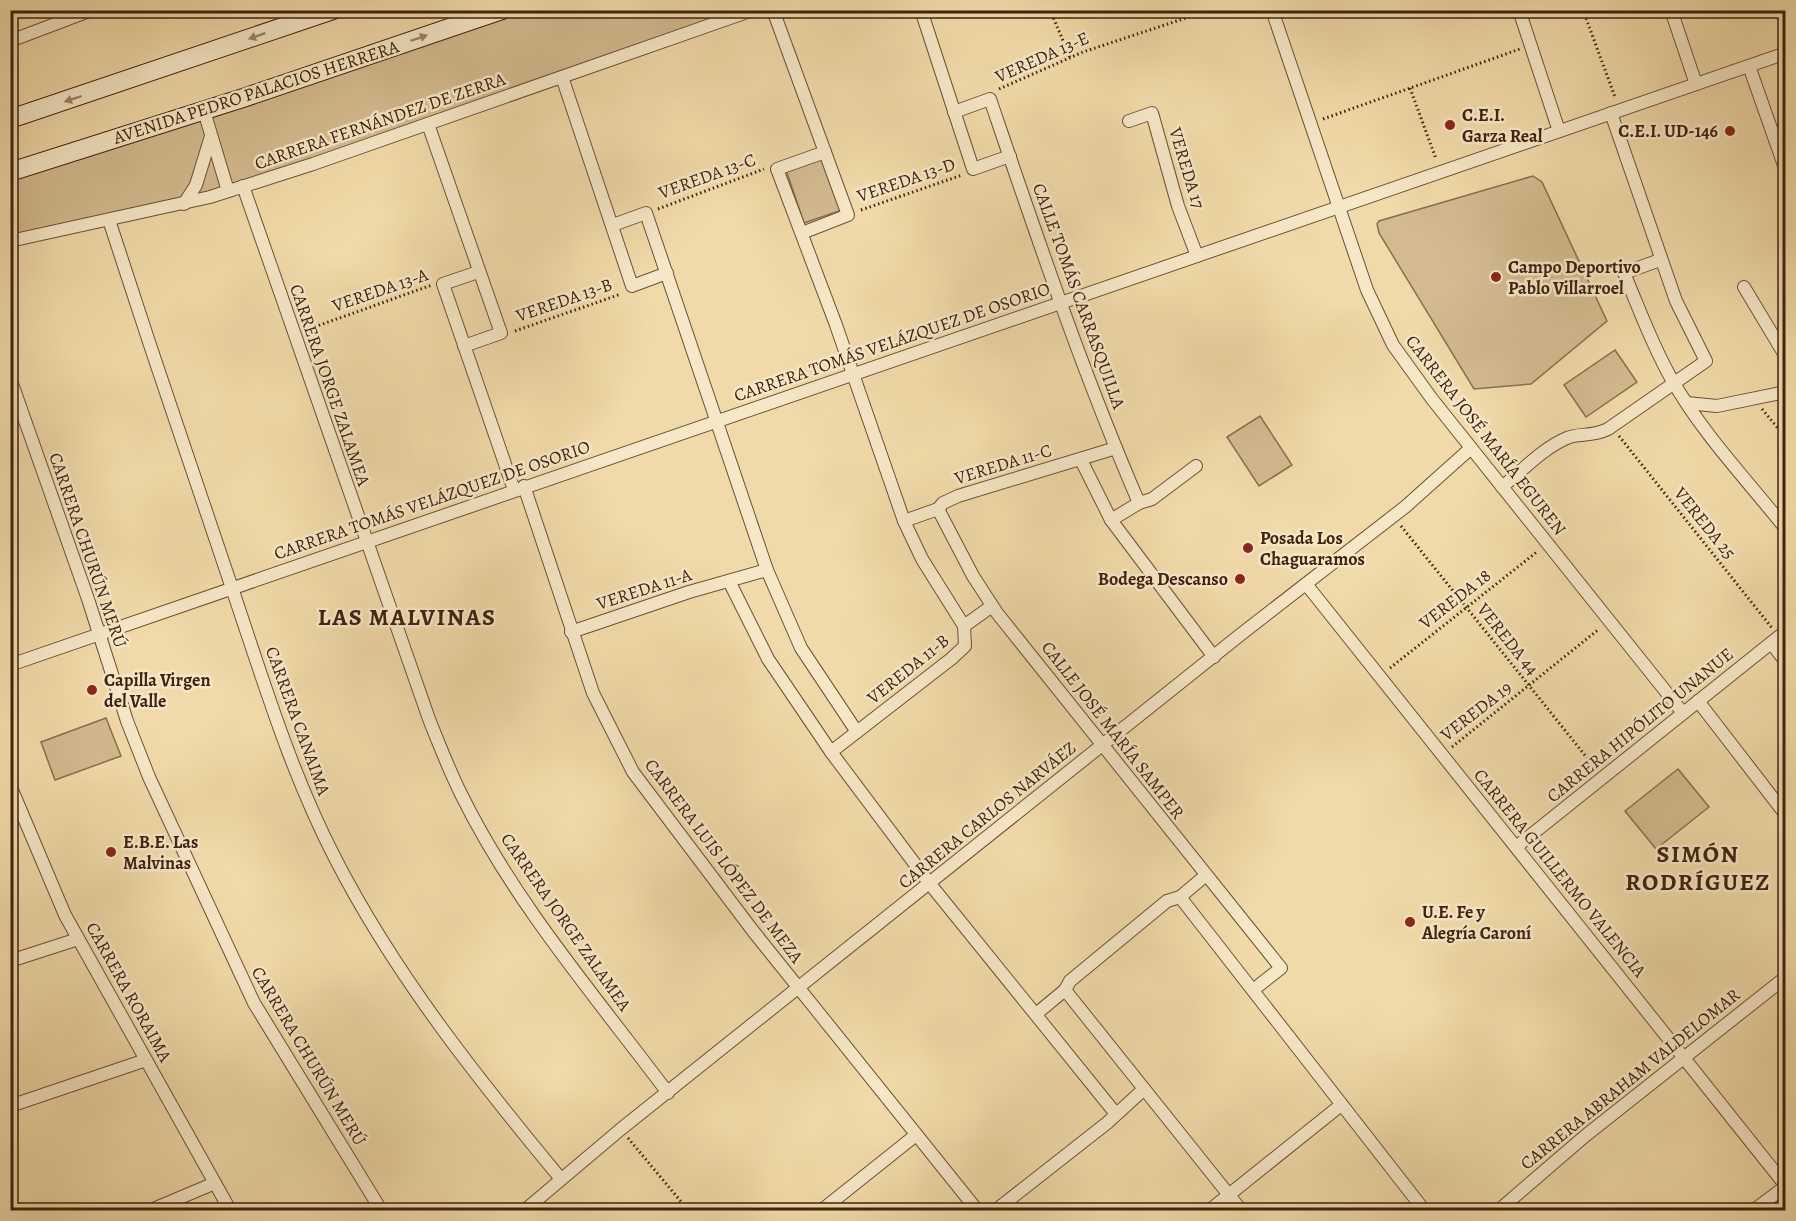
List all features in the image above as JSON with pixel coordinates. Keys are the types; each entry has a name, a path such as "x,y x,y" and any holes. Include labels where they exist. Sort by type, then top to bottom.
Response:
{"main road":[{"path":"10,119 129,81 286,18 333,10"},
{"name":"AVENIDA PEDRO PALACIOS HERRERA","path":"10,172 204,111 502,10"}],"street":[{"path":"10,41 92,10"},
{"name":"CARRERA FERNÁNDEZ DE ZERRA","path":"10,241 184,204 228,191 428,124 753,10"},
{"path":"773,10 848,215 802,233"},
{"path":"921,10 973,169 1010,156"},
{"path":"1519,10 1559,132"},
{"path":"1671,10 1696,84"},
{"name":"CARRERA JOSÉ MARÍA EGUREN","path":"1274,16 1367,290 1393,345 1407,367 1683,713"},
{"name":"CARRERA TOMÁS VELÁZQUEZ DE OSORIO","path":"10,665 1785,54"},
{"path":"1749,66 1785,171"},
{"path":"562,77 632,286 667,273"},
{"path":"954,112 990,99"},
{"name":"CALLE TOMÁS CARRASQUILLA","path":"990,99 1062,303 1139,503"},
{"path":"204,111 228,191"},
{"path":"1502,487 1567,438 1599,434 1706,361 1684,319 1660,260 1616,112"},
{"name":"VEREDA 17","path":"1129,122 1152,113 1178,206 1197,256"},
{"path":"428,124 501,333 464,346"},
{"path":"184,204 196,185 211,135"},
{"path":"825,152 777,169 855,375 904,521 922,560 964,626 992,606"},
{"name":"CARRERA JORGE ZALAMEA","path":"243,186 429,719 472,817 539,921 668,1092"},
{"path":"613,225 646,213 767,570 801,648 857,732"},
{"name":"CARRERA CANAIMA","path":"109,220 297,776 341,868 377,933 423,1001 561,1179"},
{"path":"1660,260 1624,273 1673,382 1687,404 1785,529"},
{"path":"443,284 478,272"},
{"name":"CARRERA LUIS LÓPEZ DE MEZA","path":"443,284 464,346 603,716 633,772 653,801 799,988 977,1210"},
{"path":"1744,287 1785,357"},
{"name":"CARRERA CHURÚN MERÚ","path":"10,378 139,752 236,968 271,1034 381,1210"},
{"path":"1687,404 1717,406 1785,392"},
{"path":"1116,448 1081,460 1111,520 1214,657"},
{"name":"CARRERA CARLOS NARVÁEZ","path":"525,1210 668,1092 1394,516 1471,448"},
{"name":"VEREDA 11-C","path":"938,508 958,496 1081,460"},
{"path":"1111,520 1139,503 1152,499 1196,466"},
{"path":"904,521 938,508"},
{"name":"CALLE JOSÉ MARÍA SAMPER","path":"938,508 992,606 1205,876 1281,968 1253,990"},
{"name":"VEREDA 11-A","path":"571,632 689,592 767,570"},
{"path":"729,581 768,659 831,752 930,884 1116,1114"},
{"name":"CARRERA GUILLERMO VALENCIA","path":"1306,584 1785,1186"},
{"name":"VEREDA 11-B","path":"831,752 962,650 965,646 964,626"},
{"path":"1778,637 1785,662"},
{"name":"CARRERA HIPÓLITO UNANUE","path":"1516,847 1778,637"},
{"path":"1698,701 1785,815"},
{"name":"CARRERA RORAIMA","path":"10,785 16,811 65,915 230,1210"},
{"path":"1036,1014 1065,990 1070,981 1167,901 1180,897 1205,876"},
{"path":"1180,897 1424,1210"},
{"path":"10,961 78,939"},
{"name":"CARRERA ABRAHAM VALDELOMAR","path":"1499,1210 1585,1136 1785,977"},
{"path":"1065,990 1241,1210"},
{"path":"10,1106 146,1060"},
{"path":"996,1210 1144,1089"},
{"path":"1210,1210 1341,1105"},
{"path":"822,1210 916,1135"},
{"path":"151,1210 214,1183"},
{"path":"1754,1210 1785,1186"}],"path":[{"path":"1050,10 1070,57"},
{"name":"VEREDA 13-E","path":"990,99 995,90 1070,57 1210,10"},
{"path":"1274,16 1306,10"},
{"path":"1583,10 1616,112"},
{"path":"1775,10 1785,40"},
{"path":"1311,123 1530,46"},
{"path":"1410,88 1441,172"},
{"name":"VEREDA 13-C","path":"646,213 769,167 777,169"},
{"name":"VEREDA 13-D","path":"848,215 973,169"},
{"name":"VEREDA 13-A","path":"293,334 435,284 443,284"},
{"name":"VEREDA 13-B","path":"501,333 508,334 627,292 632,286"},
{"path":"1753,398 1785,438"},
{"name":"VEREDA 25","path":"1611,427 1778,637"},
{"name":"VEREDA 44","path":"1394,516 1603,777"},
{"name":"VEREDA 18","path":"1380,676 1547,543"},
{"name":"VEREDA 19","path":"1442,754 1609,621"},
{"path":"621,1130 688,1210"}],"shaded area":[{"path":"502,11 753,11 210,197 11,241 10,172"},
{"path":"824,157 842,210 804,223 786,170"},
{"name":"Campo Deportivo Pablo Villarroel","path":"1533,176 1542,182 1607,321 1531,384 1474,389 1379,233 1377,224 1379,221"},
{"path":"1615,350 1637,382 1586,417 1564,385"},
{"path":"1260,416 1292,465 1259,486 1227,437"},
{"path":"106,718 121,756 55,780 41,742"},
{"path":"1678,769 1709,807 1656,849 1625,811"}],"place":[{"name":"C.E.I. Garza Real","path":"1450,125"},
{"name":"C.E.I. UD-146","path":"1730,131"},
{"name":"Campo Deportivo Pablo Villarroel","path":"1496,277"},
{"name":"Posada Los Chaguaramos","path":"1248,548"},
{"name":"Bodega Descanso","path":"1240,579"},
{"name":"Capilla Virgen del Valle","path":"92,690"},
{"name":"E.B.E. Las Malvinas","path":"111,852"},
{"name":"U.E. Fe y Alegría Caroní","path":"1410,922"}],"district":[{"name":"LAS MALVINAS","path":"407,617"},
{"name":"SIMÓN RODRÍGUEZ","path":"1698,868"}]}
